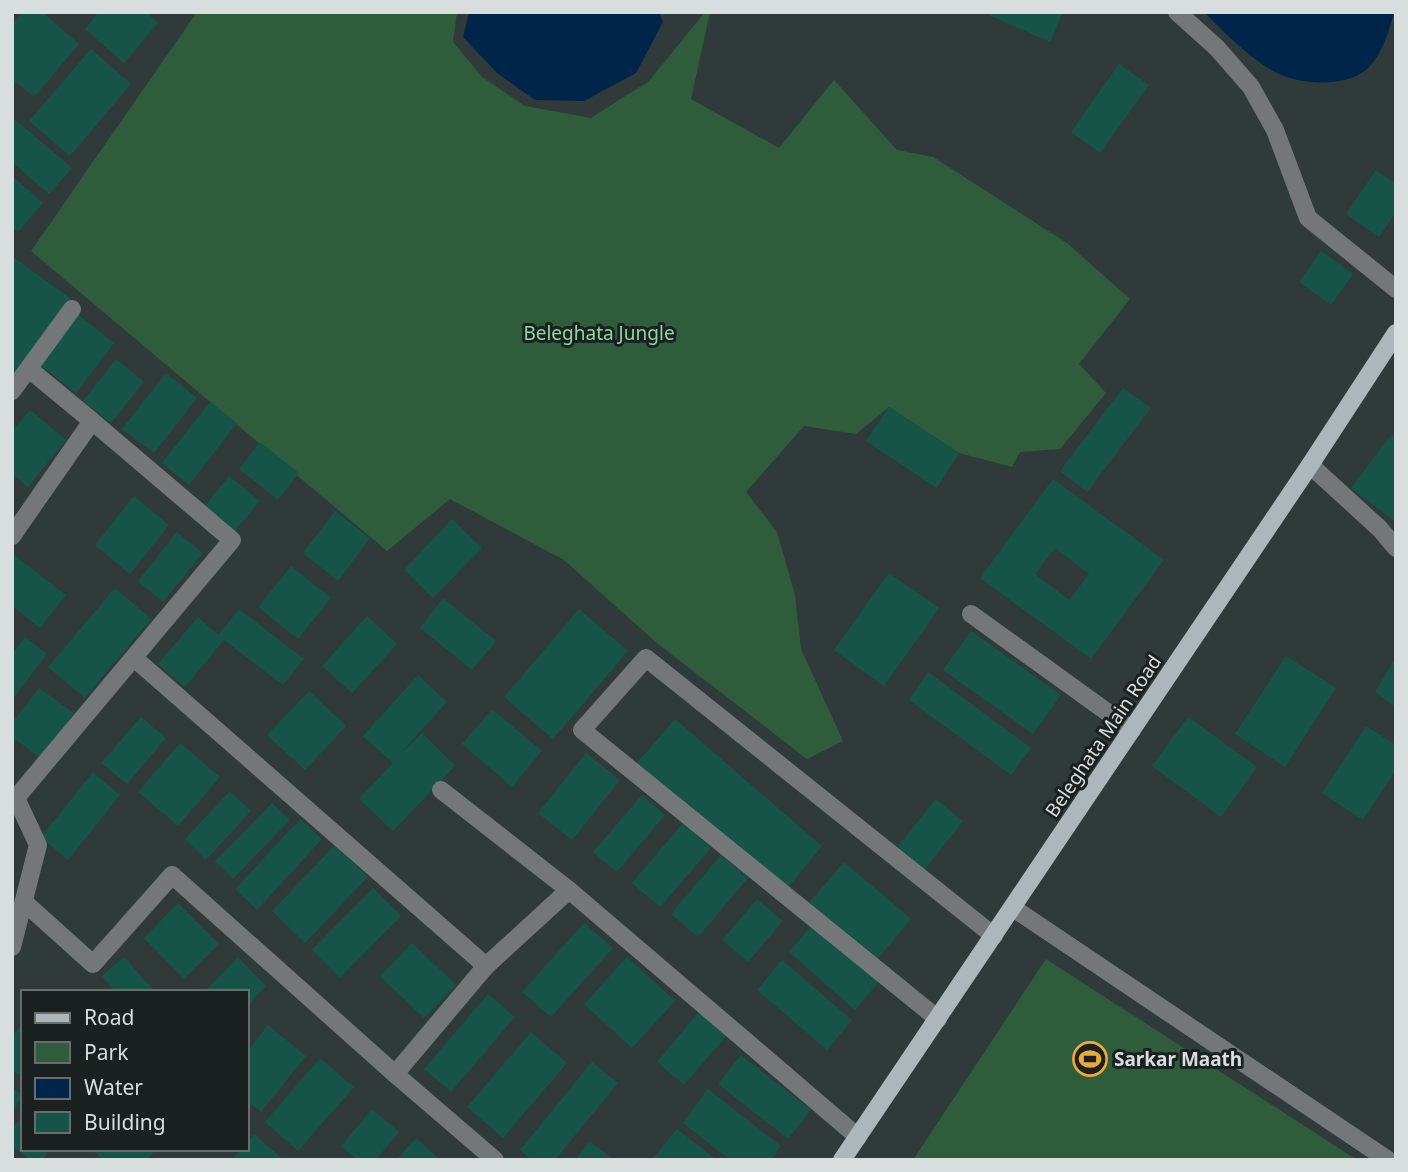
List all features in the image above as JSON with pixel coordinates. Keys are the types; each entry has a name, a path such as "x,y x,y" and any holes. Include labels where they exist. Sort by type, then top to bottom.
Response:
{"main road":[{"name":"Beleghata Main Road","path":"842,1160 1310,466 1396,332"}],"street":[{"path":"1177,12 1217,48 1251,87 1275,130 1307,218 1396,289"},
{"path":"12,391 72,309"},
{"path":"12,947 38,845 14,797 232,540 29,369"},
{"path":"12,536 92,421"},
{"path":"1310,466 1380,529 1396,548"},
{"path":"971,614 1132,730"},
{"path":"134,658 486,966"},
{"path":"937,1019 582,730 646,658 993,936"},
{"path":"441,790 569,890 858,1137"},
{"path":"24,902 93,964 172,875 495,1160"},
{"path":"395,1074 486,966 569,890"},
{"path":"1013,908 1388,1160"}],"green space":[{"name":"Beleghata Jungle","path":"197,12 457,12 453,42 482,77 525,106 591,118 649,81 705,12 710,12 691,99 779,148 834,80 897,150 933,157 1067,243 1130,299 1079,364 1106,393 1060,449 1020,452 1012,467 959,453 889,407 856,434 804,426 746,492 777,532 795,595 801,649 843,741 807,759 658,644 564,560 450,499 387,551 31,251"},
{"name":"Sarkar Maath","path":"1046,959 1357,1160 913,1160"}],"water":[{"path":"469,12 659,12 663,22 636,73 584,101 535,100 497,73 463,37"},
{"path":"1204,12 1394,12 1381,51 1366,70 1346,80 1307,82 1283,76 1263,65"}],"building":[{"path":"23,12 42,12 79,44 34,97 12,79 12,25"},
{"path":"99,12 146,12 158,23 124,63 85,29"},
{"path":"991,12 1063,12 1050,42 989,15"},
{"path":"91,49 131,84 70,156 29,121"},
{"path":"1119,64 1149,85 1100,153 1071,132"},
{"path":"12,117 72,168 49,194 12,162"},
{"path":"1376,170 1396,184 1396,212 1379,237 1346,214"},
{"path":"12,176 43,203 18,232 12,227"},
{"path":"1321,251 1353,274 1331,305 1299,282"},
{"path":"12,256 71,299 12,377"},
{"path":"77,314 114,343 76,393 39,364"},
{"path":"116,359 144,382 111,423 83,401"},
{"path":"166,373 197,398 154,453 122,429"},
{"path":"1123,388 1151,408 1087,492 1060,471"},
{"path":"210,402 237,423 189,485 162,463"},
{"path":"889,407 959,453 937,488 866,441"},
{"path":"30,410 66,440 28,487 12,474 12,431"},
{"path":"1391,435 1396,439 1396,522 1351,488"},
{"path":"260,442 299,473 278,500 239,469"},
{"path":"229,476 260,501 234,532 204,507"},
{"path":"1053,479 1164,560 1091,659 980,578","holes":["1055,548 1089,574 1069,600 1035,574"]},
{"path":"134,496 169,525 130,574 95,545"},
{"path":"335,511 370,538 338,581 303,553"},
{"path":"452,519 482,548 433,598 404,570"},
{"path":"177,532 203,553 163,602 138,581"},
{"path":"14,555 66,595 40,628 12,606"},
{"path":"291,566 331,598 298,639 258,607"},
{"path":"889,573 939,608 884,686 834,650"},
{"path":"115,588 151,619 85,698 48,667"},
{"path":"443,598 496,641 472,670 420,628"},
{"path":"239,609 304,659 283,685 224,640 185,687 158,664 198,617 218,635"},
{"path":"579,609 628,651 553,739 504,697"},
{"path":"367,616 397,644 352,693 322,666"},
{"path":"971,631 1061,695 1033,734 943,670"},
{"path":"25,637 47,654 12,700 12,654"},
{"path":"1286,656 1336,688 1285,767 1235,734"},
{"path":"1396,657 1396,707 1375,692"},
{"path":"928,672 1031,748 1011,775 909,700"},
{"path":"418,675 447,702 398,756 422,733 455,766 393,831 359,799 393,763 363,736"},
{"path":"39,688 74,713 41,758 12,737 12,723"},
{"path":"309,691 346,726 305,770 267,735"},
{"path":"492,709 542,751 512,787 462,744"},
{"path":"141,717 166,738 127,784 101,763"},
{"path":"1188,717 1257,767 1221,817 1152,766"},
{"path":"675,719 822,846 784,892 636,764"},
{"path":"1366,726 1396,745 1396,770 1363,820 1322,793"},
{"path":"180,743 220,777 178,826 138,792"},
{"path":"586,753 620,780 572,840 538,813"},
{"path":"93,772 120,795 68,860 41,837"},
{"path":"230,791 251,811 206,860 185,839"},
{"path":"642,795 665,815 617,872 593,852"},
{"path":"936,799 963,821 922,873 894,851"},
{"path":"272,803 290,820 233,879 215,861"},
{"path":"300,819 322,839 257,910 235,889"},
{"path":"683,823 711,848 660,907 632,883"},
{"path":"335,845 368,877 305,943 272,911"},
{"path":"721,855 748,878 698,937 671,914"},
{"path":"844,862 911,919 875,962 808,904"},
{"path":"373,888 401,916 340,978 312,950"},
{"path":"757,899 783,921 748,962 722,940"},
{"path":"178,903 219,944 184,979 144,938"},
{"path":"584,923 613,948 551,1017 522,992"},
{"path":"812,925 879,982 855,1010 789,952"},
{"path":"412,943 456,985 424,1018 380,976"},
{"path":"124,957 153,990 114,990 102,976"},
{"path":"238,957 266,986 248,1005 248,990 206,990"},
{"path":"627,957 675,1001 632,1048 584,1004"},
{"path":"782,960 852,1020 827,1050 757,990"},
{"path":"488,994 515,1017 451,1092 424,1069"},
{"path":"699,1012 727,1035 684,1085 657,1062"},
{"path":"21,1025 21,1072 18,1075 12,1070 12,1036"},
{"path":"268,1025 306,1056 261,1112 248,1102 248,1051"},
{"path":"531,1032 567,1063 503,1138 467,1107"},
{"path":"741,1055 811,1110 788,1139 718,1084"},
{"path":"320,1058 354,1087 298,1151 265,1122"},
{"path":"592,1062 618,1083 555,1160 532,1160 520,1150"},
{"path":"12,1087 21,1094 21,1099 12,1112"},
{"path":"708,1089 781,1146 771,1160 730,1160 683,1123"},
{"path":"372,1109 399,1132 376,1160 357,1160 341,1146"},
{"path":"21,1118 21,1151 49,1151 42,1160 30,1160 12,1145 12,1129"},
{"path":"677,1129 717,1160 652,1160"},
{"path":"254,1134 284,1160 232,1160 239,1151 248,1151 248,1141"},
{"path":"416,1138 438,1158 437,1160 396,1160"},
{"path":"590,1141 613,1160 575,1160"},
{"path":"94,1151 154,1151 147,1160 103,1160"}],"place":[{"name":"Sarkar Maath","path":"1090,1059"}]}
